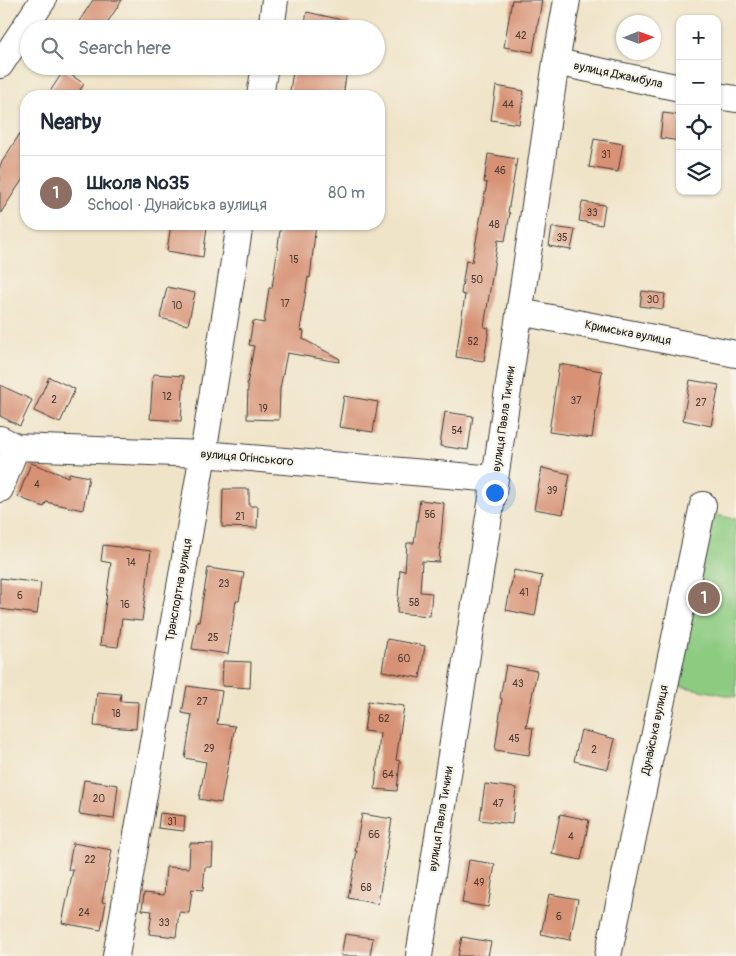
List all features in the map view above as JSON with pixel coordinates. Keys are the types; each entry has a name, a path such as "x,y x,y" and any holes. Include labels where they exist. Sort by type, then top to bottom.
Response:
{"street":[{"path":"30,20 43,0"},
{"path":"273,20 276,0"},
{"name":"вулиця Павла Тичини","path":"419,956 495,479 556,62 567,0"},
{"path":"0,65 20,35"},
{"name":"вулиця Джамбула","path":"556,62 676,87"},
{"path":"261,90 264,75"},
{"path":"721,97 736,99"},
{"name":"Транспортна вулиця","path":"116,956 203,454 239,230"},
{"name":"Кримська вулиця","path":"520,312 736,354"},
{"path":"0,489 8,443"},
{"name":"вулиця Огінського","path":"8,443 203,454 495,479"},
{"name":"Дунайська вулиця","path":"608,956 703,505"}],"green space":[{"path":"712,514 736,519 736,697 679,686"}],"building":[{"path":"93,0 122,0 109,20 80,20"},
{"path":"512,0 542,0 533,52 504,47"},
{"path":"307,12 342,20 306,20"},
{"path":"61,75 71,75 84,84 80,90 51,90"},
{"path":"292,75 346,75 344,90 290,90"},
{"path":"496,86 524,91 519,124 491,120"},
{"path":"663,113 676,115 676,140 660,138"},
{"path":"20,133 20,183 0,214 0,165"},
{"path":"594,139 623,144 618,172 589,167"},
{"path":"488,154 517,159 505,241 498,240 484,327 489,328 484,361 456,357 465,295 461,294 466,260 472,262 487,183 484,182"},
{"path":"582,202 605,205 602,225 579,221"},
{"path":"552,227 575,230 571,250 549,246"},
{"path":"170,230 207,230 203,257 167,251"},
{"path":"280,230 315,230 310,278 308,277 300,330 304,331 303,339 340,359 339,362 287,353 280,389 279,420 247,419 247,384 254,346 249,345 253,321 264,323 269,288 272,288"},
{"path":"167,287 195,293 188,325 160,318"},
{"path":"642,291 665,294 663,309 640,306"},
{"path":"559,364 602,371 592,438 549,432"},
{"path":"153,374 184,376 181,421 150,419"},
{"path":"49,377 75,389 60,423 34,411"},
{"path":"690,380 719,385 711,426 683,420"},
{"path":"0,385 32,400 20,426 0,416"},
{"path":"344,396 378,402 373,432 339,427"},
{"path":"445,412 473,416 468,450 440,446"},
{"path":"31,463 68,477 69,473 89,477 83,510 46,502 44,507 18,497"},
{"path":"542,468 570,474 563,514 534,509"},
{"path":"223,489 249,489 249,506 258,506 257,528 222,527"},
{"path":"420,500 444,503 439,562 422,561 420,592 432,593 430,616 397,613 400,570 405,571 407,543 414,543"},
{"path":"103,545 151,551 142,621 122,619 118,647 100,645 111,563 101,561"},
{"path":"208,568 244,573 239,601 236,601 228,654 192,649 197,621 199,622"},
{"path":"514,570 542,576 535,616 506,610"},
{"path":"0,578 41,583 37,614 0,609"},
{"path":"387,639 425,646 420,678 382,671"},
{"path":"223,661 251,662 250,688 222,686"},
{"path":"506,665 537,671 526,727 533,728 529,755 495,750 502,699 500,698"},
{"path":"187,686 222,691 217,724 235,726 221,803 199,799 206,762 185,758 192,715 182,713"},
{"path":"97,692 121,694 120,701 138,702 136,729 94,726"},
{"path":"368,701 404,706 396,760 400,761 397,791 375,789 380,733 364,731"},
{"path":"581,730 615,739 608,769 574,761"},
{"path":"84,780 118,785 114,819 79,814"},
{"path":"485,784 516,788 512,824 480,820"},
{"path":"160,813 185,816 184,831 158,828"},
{"path":"362,814 392,819 378,904 348,898"},
{"path":"560,814 589,820 581,860 552,854"},
{"path":"73,843 112,850 102,902 106,903 101,930 62,923 73,870 68,870"},
{"path":"190,843 213,844 212,867 205,867 203,890 192,889 189,913 179,912 176,937 149,934 152,911 142,910 144,893 164,895 166,867 189,868"},
{"path":"469,860 495,864 488,907 462,903"},
{"path":"549,894 578,899 570,940 541,934"},
{"path":"345,934 373,938 370,956 341,956"},
{"path":"462,937 491,942 488,956 458,956"}],"place":[{"name":"Школа №35","path":"704,598"}]}
